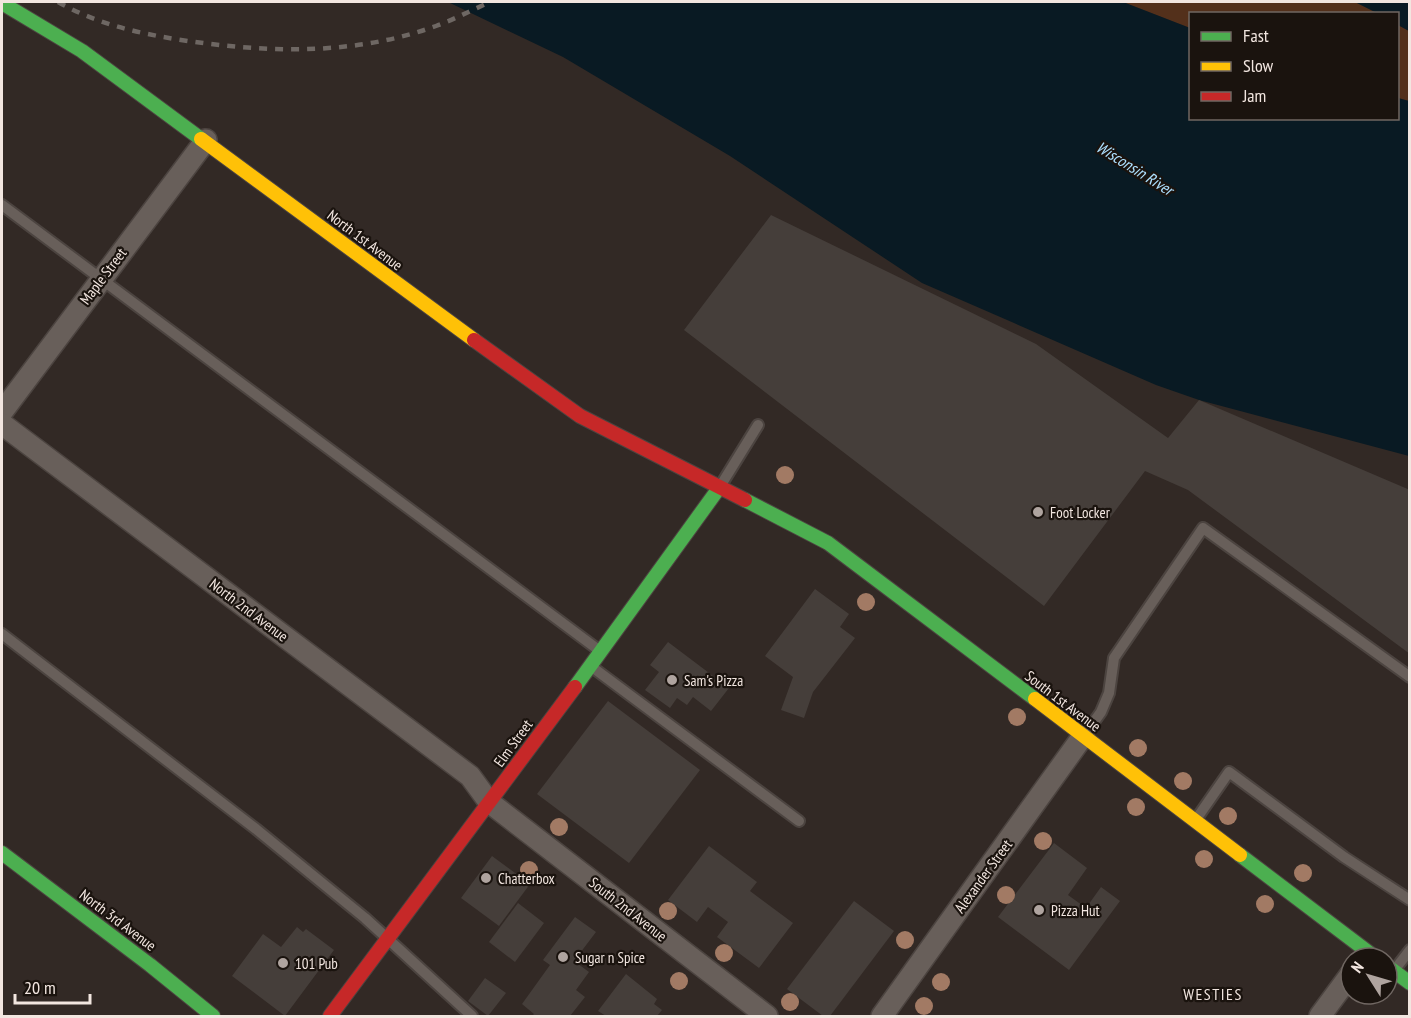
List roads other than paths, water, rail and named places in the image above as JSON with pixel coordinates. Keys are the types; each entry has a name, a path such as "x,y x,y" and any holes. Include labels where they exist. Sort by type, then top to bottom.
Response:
{"main road":[{"name":"North 1st Avenue","path":"2,3 82,51 206,140 398,285 580,416 720,488"},
{"name":"Elm Street","path":"330,1017 720,488"},
{"name":"South 1st Avenue","path":"720,488 828,543 1196,821 1356,946"},
{"name":"North 3rd Avenue","path":"2,853 150,965 213,1017"}],"street":[{"name":"Maple Street","path":"2,412 206,140"},
{"name":"North 2nd Avenue","path":"2,424 470,776 489,802"},
{"name":"Alexander Street","path":"882,1017 1083,736"},
{"name":"South 2nd Avenue","path":"489,802 767,1017"},
{"path":"1320,1017 1339,991"}],"lane":[{"path":"2,205 601,652"},
{"path":"720,488 758,425"},
{"path":"1083,736 1101,712 1109,693 1114,658 1203,528 1410,678"},
{"path":"2,634 256,829 365,918 472,1017"},
{"path":"591,665 799,821"},
{"path":"1196,821 1229,772 1344,857 1410,900"}],"water":[{"name":"Wisconsin River","path":"448,2 1123,2 1189,28 1189,120 1399,120 1399,98 1409,101 1409,456 1199,400 1156,385 922,283 730,156 563,57"},
{"path":"1355,2 1409,2 1409,31 1399,26 1399,12 1375,12"}],"railway":[{"path":"58,2 105,23 154,35 219,45 282,49 344,47 406,35 443,23 490,2"}],"place":[{"name":"Foot Locker","path":"1038,512"},
{"name":"Sam's Pizza","path":"672,680"},
{"name":"Chatterbox","path":"486,878"},
{"name":"Pizza Hut","path":"1039,910"},
{"name":"Sugar n Spice","path":"563,957"},
{"name":"101 Pub","path":"283,963"}],"district":[{"name":"WESTIES","path":"1213,994"}]}
